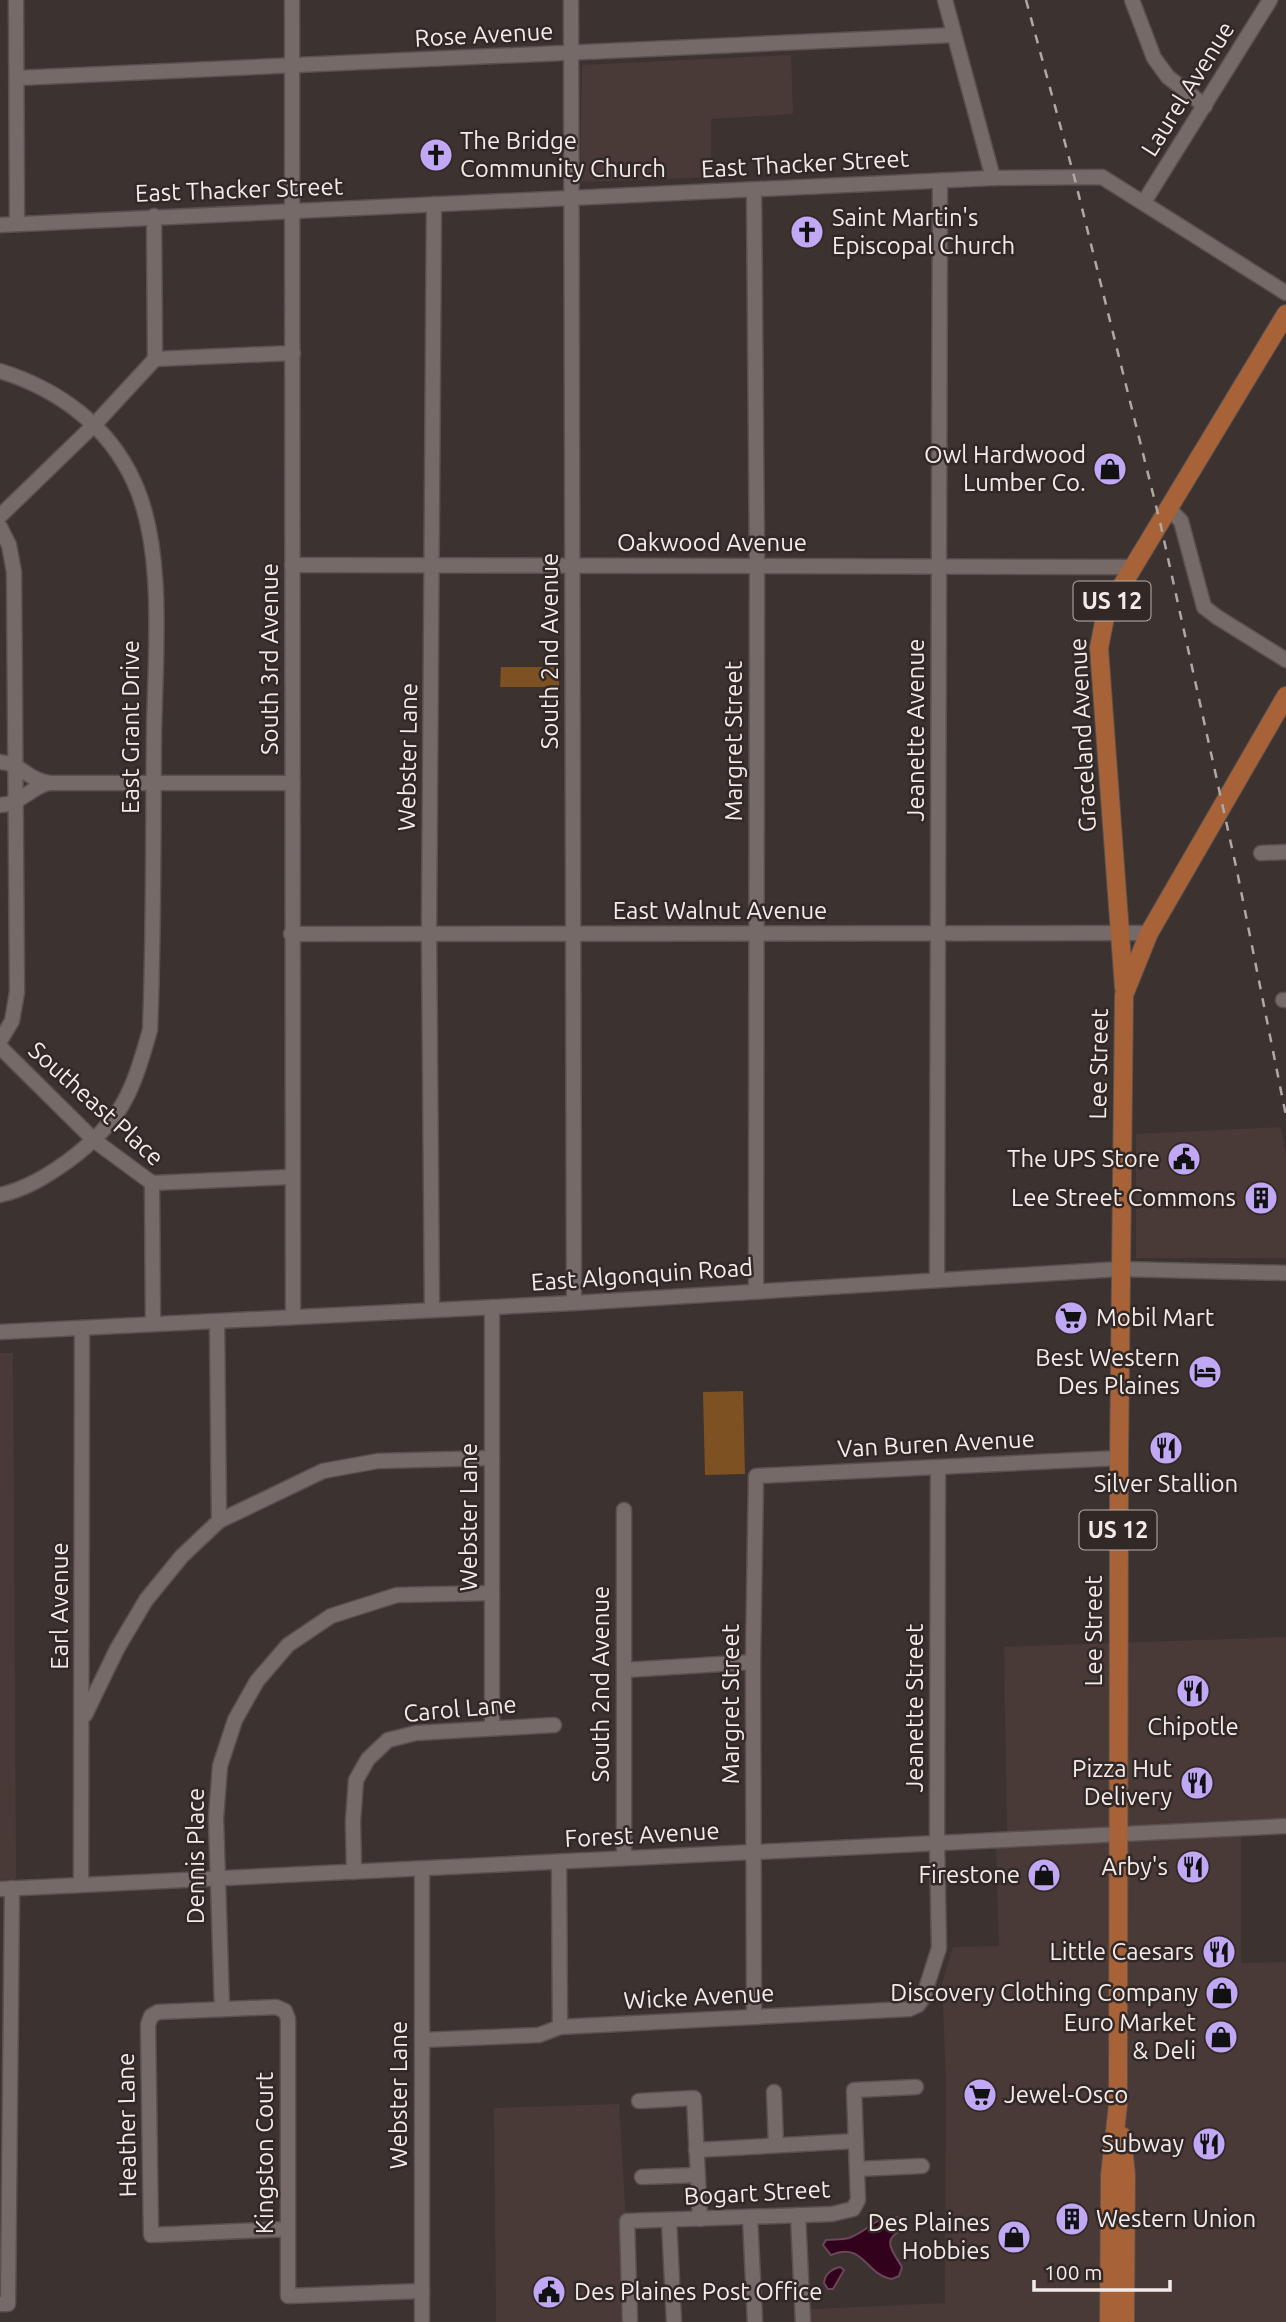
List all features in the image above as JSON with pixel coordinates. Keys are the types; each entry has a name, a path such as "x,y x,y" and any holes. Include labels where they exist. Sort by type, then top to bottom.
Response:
{"main road":[{"name":"Graceland Avenue","path":"1124,995 1099,648 1106,612 1286,314"},
{"name":"Lee Street","path":"1109,2322 1110,2175 1118,2105 1120,1269 1124,995 1149,933 1286,696"},
{"name":"Lee Street","path":"1118,2105 1126,2175 1125,2322"}],"street":[{"path":"16,0 17,224"},
{"name":"South 3rd Avenue","path":"292,0 293,1317"},
{"name":"South 2nd Avenue","path":"571,0 574,1303"},
{"path":"945,0 993,178"},
{"path":"1132,0 1154,58 1168,78 1205,106"},
{"name":"Laurel Avenue","path":"1144,202 1270,0"},
{"name":"Rose Avenue","path":"17,78 953,34"},
{"name":"East Thacker Street","path":"0,225 572,196 993,178 1102,177 1286,293"},
{"name":"Jeanette Avenue","path":"937,1279 940,181"},
{"name":"Margret Street","path":"754,190 757,566 756,1291"},
{"name":"Webster Lane","path":"432,1310 429,933 434,204"},
{"path":"0,516 95,424 155,359 154,216"},
{"path":"155,359 293,353"},
{"name":"East Grant Drive","path":"0,371 46,388 95,424 122,458 135,483 151,534 155,612 150,1030 137,1077 120,1111 95,1140 36,1182 0,1195"},
{"path":"1169,509 1181,521 1204,607 1286,660"},
{"path":"0,527 9,545 14,572 17,992 12,1021 0,1041"},
{"name":"Oakwood Avenue","path":"292,565 1132,567"},
{"path":"0,762 16,765 37,781 50,783 293,783"},
{"path":"0,805 16,802 37,786 50,783"},
{"path":"1261,853 1286,852"},
{"name":"East Walnut Avenue","path":"291,934 1149,933"},
{"name":"Southeast Place","path":"0,1046 95,1140 152,1183 153,1324"},
{"path":"152,1183 291,1177"},
{"name":"East Algonquin Road","path":"0,1332 574,1303 1120,1269 1286,1273"},
{"name":"Webster Lane","path":"492,1307 492,1727"},
{"path":"217,1322 219,1521"},
{"name":"Earl Avenue","path":"81,1885 82,1328"},
{"path":"83,1719 117,1649 146,1600 182,1556 219,1521 323,1471 378,1461 492,1458"},
{"name":"Van Buren Avenue","path":"756,1476 1119,1458"},
{"name":"Jeanette Street","path":"938,1467 939,1948"},
{"name":"Margret Street","path":"754,2017 753,1662 756,1476"},
{"name":"South 2nd Avenue","path":"624,1510 625,1858"},
{"name":"Dennis Place","path":"222,2009 216,1818 220,1766 235,1720 257,1681 288,1645 331,1616 397,1595 492,1593"},
{"path":"625,1670 753,1662"},
{"name":"Carol Lane","path":"354,1872 353,1821 356,1780 376,1750 388,1740 403,1735 492,1727 554,1725"},
{"name":"Forest Avenue","path":"6,1889 1286,1826"},
{"path":"559,1862 560,2027"},
{"name":"Webster Lane","path":"422,1869 422,2322"},
{"path":"4,2304 6,1889"},
{"name":"Wicke Avenue","path":"422,2040 539,2035 560,2027 909,2009 918,2005 923,1998 939,1948"},
{"name":"Heather Lane","path":"285,2011 276,2007 158,2012 151,2016 148,2025 152,2235 288,2229"},
{"name":"Kingston Court","path":"285,2011 288,2019 288,2296 422,2291"},
{"name":"Bogart Street","path":"630,2322 627,2221 832,2214 853,2209 858,2200 854,2090 916,2087"},
{"path":"774,2092 776,2145"},
{"path":"639,2101 694,2098 700,2219"},
{"path":"696,2150 856,2141"},
{"path":"857,2169 922,2166"},
{"path":"642,2177 698,2175"},
{"path":"798,2215 803,2322"},
{"path":"750,2217 755,2322"},
{"path":"669,2220 674,2322"}],"shaded area":[{"path":"791,55 793,114 711,119 711,177 580,182 582,65"},
{"path":"501,667 559,667 559,687 500,687"},
{"name":"Lee Street Commons","path":"1281,1127 1286,1156 1286,1258 1136,1258 1136,1134"},
{"path":"0,1353 13,1353 16,1879 0,1880"},
{"path":"743,1391 745,1474 705,1475 703,1392"},
{"path":"1286,1637 1286,1833 1241,1836 1241,1963 1286,1962 1286,2322 795,2322 794,2310 945,2303 946,2078 942,1983 953,1947 999,1946 996,1850 1007,1832 1004,1647"},
{"path":"619,2104 632,2322 496,2322 494,2108"},
{"path":"894,2217 902,2218 909,2227 891,2239 891,2248 902,2267 899,2276 892,2279 876,2272 858,2255 842,2252 831,2255 823,2245 826,2240 849,2238 876,2222"},
{"path":"840,2267 844,2270 833,2289 828,2289 824,2283 827,2274"}],"railway":[{"path":"1026,0 1074,176 1160,522 1237,871 1286,1116"}],"place":[{"name":"The Bridge Community Church","path":"436,155"},
{"name":"Saint Martin's Episcopal Church","path":"807,232"},
{"name":"Owl Hardwood Lumber Co.","path":"1110,469"},
{"name":"The UPS Store","path":"1184,1159"},
{"name":"Lee Street Commons","path":"1261,1198"},
{"name":"Mobil Mart","path":"1071,1318"},
{"name":"Best Western Des Plaines","path":"1205,1372"},
{"name":"Silver Stallion","path":"1166,1448"},
{"name":"Chipotle","path":"1193,1691"},
{"name":"Pizza Hut Delivery","path":"1197,1783"},
{"name":"Arby's","path":"1193,1867"},
{"name":"Firestone","path":"1044,1875"},
{"name":"Little Caesars","path":"1219,1952"},
{"name":"Discovery Clothing Company","path":"1222,1993"},
{"name":"Euro Market & Deli","path":"1221,2037"},
{"name":"Jewel-Osco","path":"980,2095"},
{"name":"Subway","path":"1209,2144"},
{"name":"Western Union","path":"1072,2219"},
{"name":"Des Plaines Hobbies","path":"1014,2237"},
{"name":"Des Plaines Post Office","path":"549,2292"}]}
